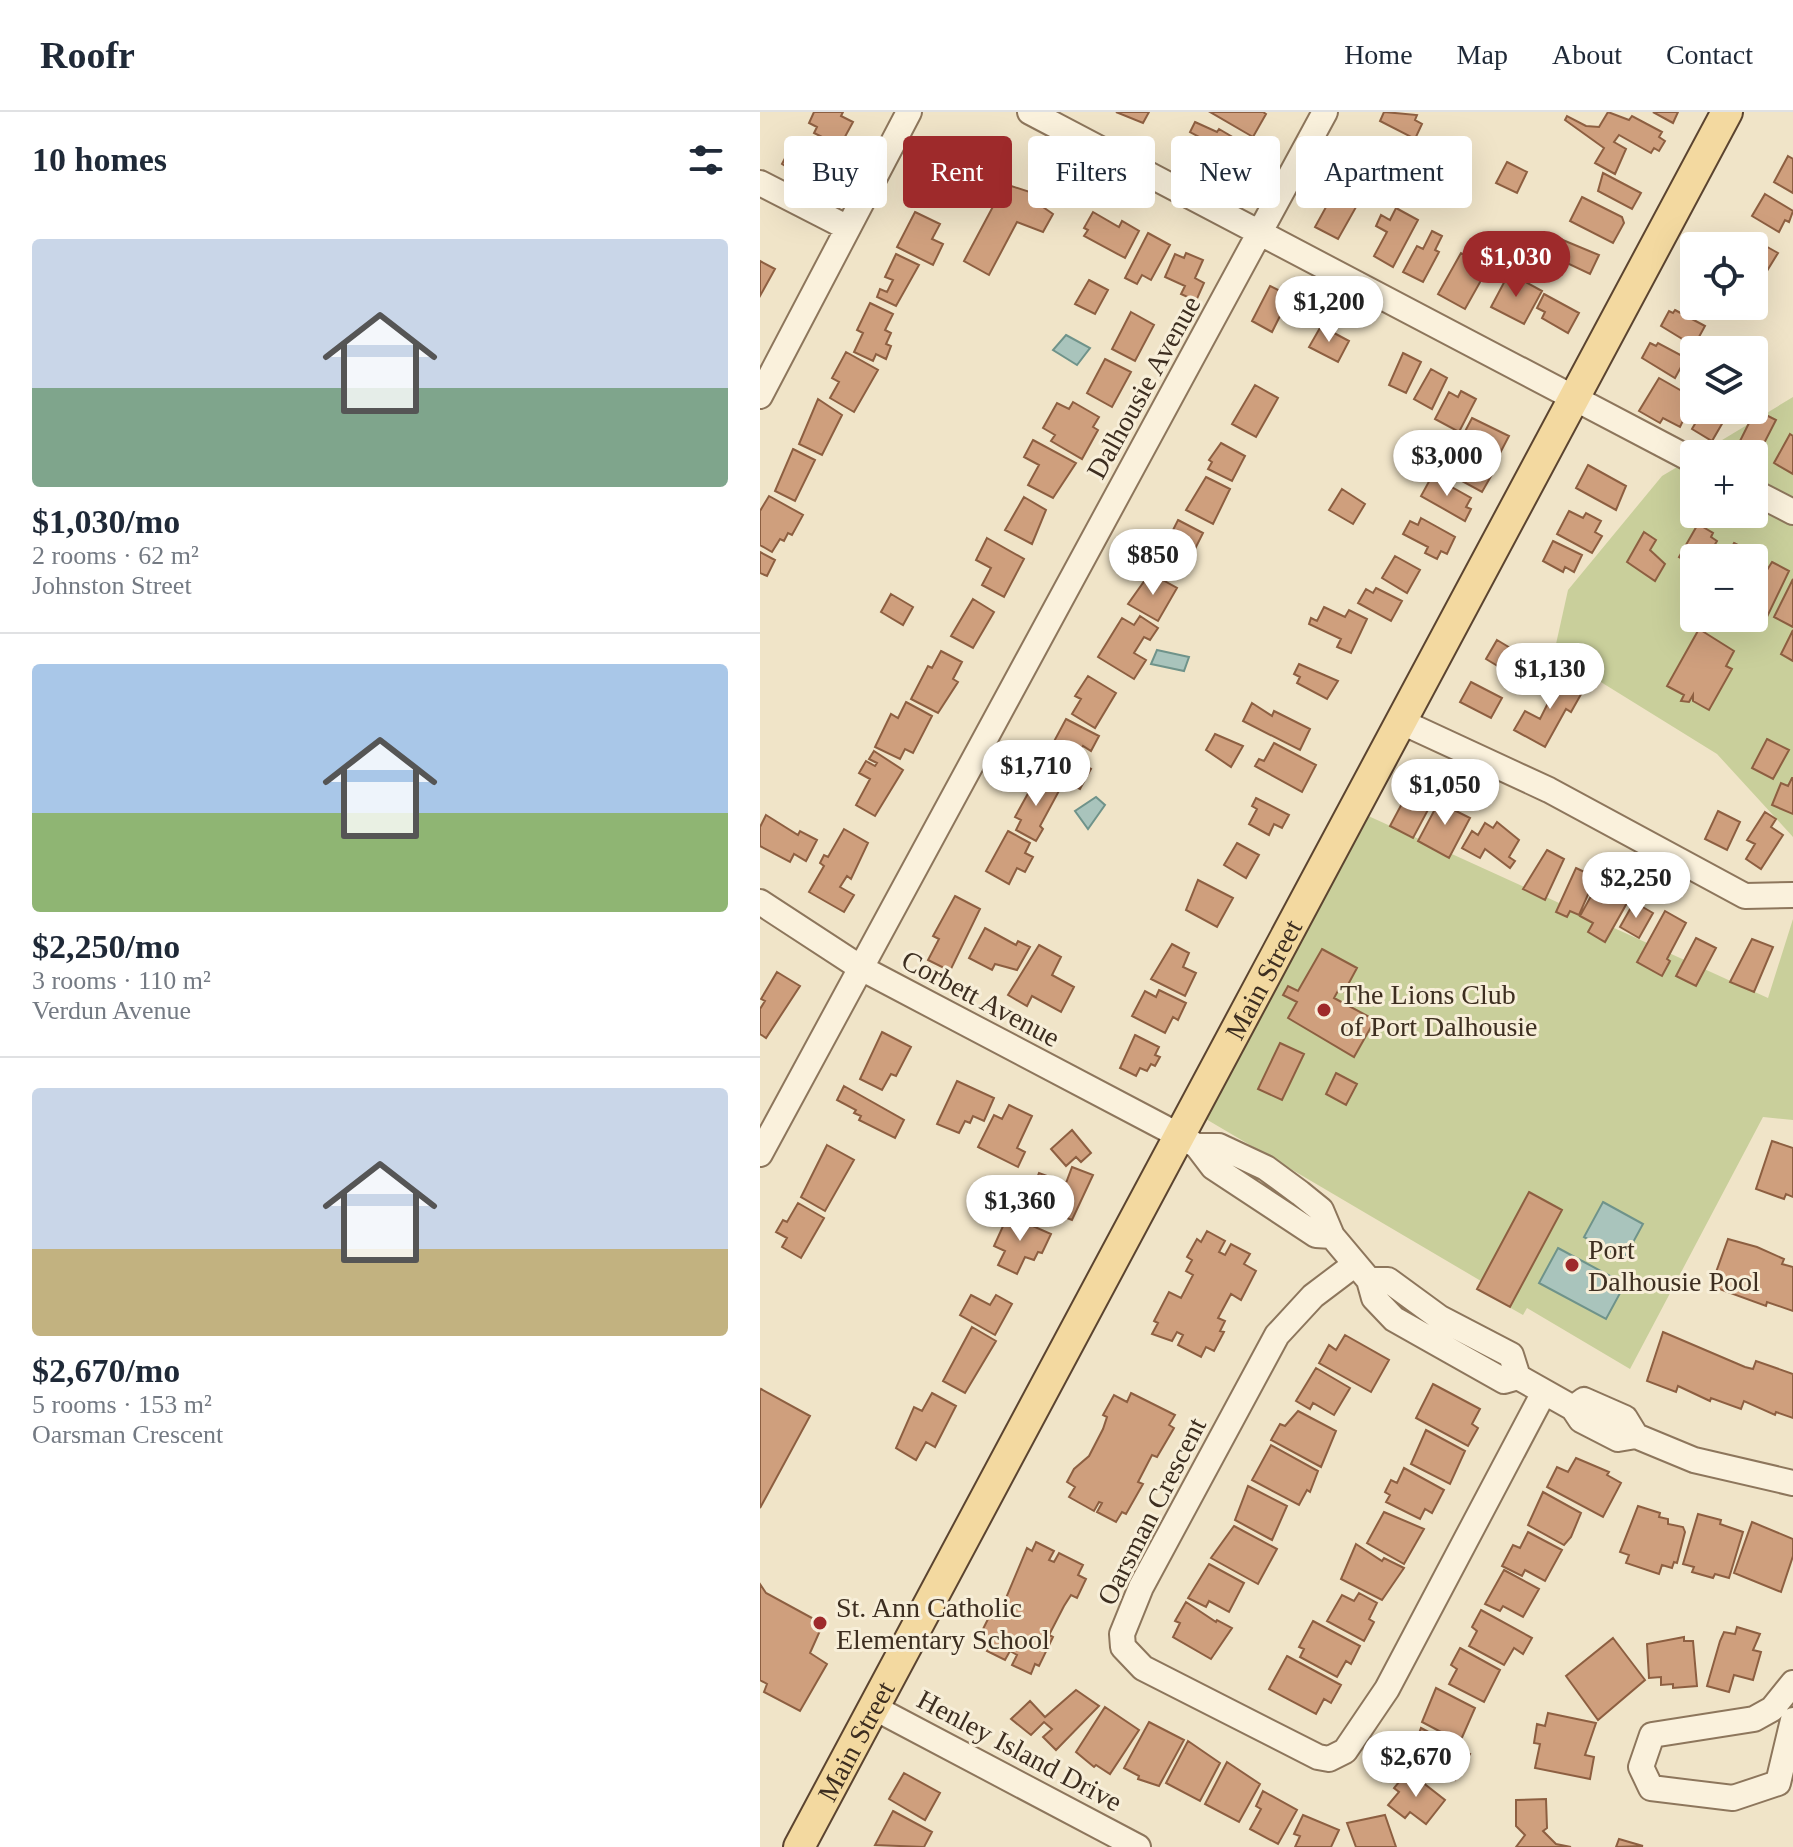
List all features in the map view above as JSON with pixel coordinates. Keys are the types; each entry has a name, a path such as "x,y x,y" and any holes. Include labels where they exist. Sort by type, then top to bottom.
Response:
{"main road":[{"name":"Main Street","path":"799,1847 873,1707 1188,1141 1402,722 1727,112"}],"street":[{"path":"760,396 909,112"},
{"path":"1030,112 1680,454"},
{"name":"Dalhousie Avenue","path":"760,1154 1325,112"},
{"path":"760,183 846,227"},
{"path":"1768,499 1793,512"},
{"path":"1402,722 1549,790 1745,896 1793,895"},
{"name":"Corbett Avenue","path":"760,902 861,968 1188,1141 1213,1167 1264,1201 1316,1235 1332,1236 1361,1273"},
{"path":"1361,1273 1374,1298 1394,1319 1504,1381 1518,1377 1543,1394 1573,1408 1581,1420 1618,1439 1636,1436 1694,1460 1793,1483"},
{"name":"Oarsman Crescent","path":"1361,1273 1313,1296 1277,1335 1141,1587 1122,1634 1123,1647 1143,1668 1318,1757 1329,1759 1345,1751 1387,1689 1543,1394"},
{"path":"1793,1683 1772,1709 1754,1719 1652,1735 1641,1767 1651,1788 1733,1798 1778,1783 1793,1720"},
{"name":"Henley Island Drive","path":"873,1707 1138,1847"}],"green space":[{"path":"1793,397 1793,837 1717,754 1554,653 1568,590 1662,476 1680,465 1680,528 1768,528 1768,440 1722,440 1748,424 1768,424 1768,412"},
{"path":"1353,809 1768,998 1793,919 1793,1120 1763,1117 1630,1369 1527,1308 1523,1315 1477,1289 1481,1281 1194,1112"}],"water":[{"path":"1066,335 1090,348 1077,365 1053,350"},
{"path":"1157,650 1189,657 1184,671 1151,664"},
{"path":"1096,797 1105,805 1088,829 1075,811"},
{"path":"1603,1202 1643,1224 1624,1259 1584,1237"},
{"path":"1558,1248 1625,1284 1606,1319 1539,1283"}],"building":[{"path":"814,112 843,112 841,116 853,122 845,136 820,136 814,133 817,127 809,123"},
{"path":"1116,112 1149,112 1143,123"},
{"path":"1210,112 1263,112 1266,114 1251,136"},
{"path":"1384,112 1417,115 1415,120 1422,124 1416,136 1409,136 1380,121"},
{"path":"1608,112 1629,120 1632,116 1662,132 1659,137 1665,141 1659,151 1654,148 1651,153 1619,135 1614,142 1626,149 1615,174 1595,163 1604,148 1565,120 1567,116 1586,126 1599,127"},
{"path":"1653,112 1678,112 1673,123"},
{"path":"1195,122 1231,136 1197,136 1190,132"},
{"path":"1788,156 1793,159 1793,193 1774,182"},
{"path":"1507,162 1527,172 1517,193 1496,183"},
{"path":"1603,173 1641,193 1632,209 1598,191"},
{"path":"1012,186 1028,191 1028,208 1044,208 1053,214 1043,232 1017,222 989,275 964,261 992,208 1012,208"},
{"path":"1765,194 1793,211 1789,222 1785,220 1779,232 1752,216"},
{"path":"1582,197 1622,217 1624,223 1613,243 1570,221"},
{"path":"1325,208 1355,208 1338,239 1315,227"},
{"path":"1396,208 1418,220 1393,267 1374,256 1387,232 1376,226 1381,215 1390,220"},
{"path":"915,212 940,224 932,239 943,244 933,265 897,247"},
{"path":"1093,212 1119,227 1122,221 1139,231 1125,258 1084,236 1088,230 1084,228"},
{"path":"1432,231 1442,236 1435,250 1439,252 1423,282 1403,272 1417,246 1423,249"},
{"path":"1148,233 1170,245 1151,280 1142,275 1137,284 1125,278"},
{"path":"1558,238 1599,255 1590,274 1550,255"},
{"path":"1768,247 1778,253 1768,269"},
{"path":"1186,253 1203,260 1195,278 1204,283 1196,301 1181,294 1185,286 1165,277 1175,254 1184,258"},
{"path":"1461,253 1488,268 1465,309 1438,294"},
{"path":"896,254 919,265 896,306 877,297 880,289 887,292 893,280 885,277"},
{"path":"760,261 775,269 760,296"},
{"path":"1509,273 1542,291 1524,324 1491,307"},
{"path":"1089,280 1108,290 1095,314 1075,304"},
{"path":"1270,286 1290,296 1272,332 1252,321"},
{"path":"1544,294 1579,313 1568,333 1542,318 1545,312 1537,308"},
{"path":"870,303 893,314 885,330 891,333 886,344 891,346 886,359 876,354 873,361 854,352 863,333 857,330"},
{"path":"1675,310 1680,313 1680,320 1694,320 1705,326 1700,336 1680,338 1661,326 1669,311 1673,313"},
{"path":"1131,312 1154,325 1135,361 1112,349"},
{"path":"1321,326 1349,341 1338,362 1309,347"},
{"path":"1650,343 1656,346 1658,343 1680,355 1680,369 1675,378 1642,358"},
{"path":"846,352 878,370 854,412 830,398 839,382 832,378"},
{"path":"1403,353 1421,362 1406,393 1389,385"},
{"path":"1105,359 1131,372 1112,407 1087,393"},
{"path":"1431,369 1447,378 1432,409 1414,399"},
{"path":"1659,378 1680,390 1680,427 1663,418 1660,423 1639,411"},
{"path":"1255,385 1278,398 1256,437 1232,424"},
{"path":"1461,391 1476,399 1459,432 1435,419 1449,392 1458,397"},
{"path":"818,399 842,415 822,455 799,444"},
{"path":"1073,402 1099,417 1093,427 1098,430 1082,459 1051,441 1055,435 1043,428 1057,403 1069,409"},
{"path":"1768,416 1776,420 1766,440 1740,440 1748,424 1768,424"},
{"path":"1472,418 1509,436 1497,459 1460,441"},
{"path":"1695,424 1722,424 1713,440 1692,429"},
{"path":"1790,434 1793,436 1793,474 1774,463"},
{"path":"1033,440 1076,463 1053,498 1028,485 1039,465 1024,457"},
{"path":"1221,443 1245,456 1232,481 1208,469 1212,462 1209,460"},
{"path":"793,449 815,460 795,501 775,491"},
{"path":"1463,454 1494,471 1482,492 1451,475"},
{"path":"1588,465 1626,486 1616,510 1576,488"},
{"path":"1432,476 1471,498 1466,507 1471,509 1465,521 1421,496"},
{"path":"1206,477 1230,489 1213,524 1186,510"},
{"path":"1342,489 1365,504 1353,524 1329,510"},
{"path":"769,496 803,515 792,535 788,533 784,541 780,539 772,552 760,545 760,511"},
{"path":"1024,497 1046,510 1032,544 1005,530"},
{"path":"1569,511 1583,518 1586,513 1601,521 1595,532 1602,536 1592,553 1557,534"},
{"path":"1421,518 1455,537 1447,554 1441,551 1437,559 1425,553 1428,547 1403,534 1410,521 1418,525"},
{"path":"1178,520 1203,533 1185,569 1160,556"},
{"path":"1696,528 1705,528 1713,533 1711,537 1717,541 1715,544 1686,544"},
{"path":"1644,532 1656,540 1650,550 1665,564 1655,581 1627,562"},
{"path":"987,538 1024,559 1004,597 982,585 991,568 976,560"},
{"path":"1553,541 1582,555 1574,572 1565,567 1563,572 1543,561"},
{"path":"760,552 775,560 767,576 760,573"},
{"path":"1395,556 1420,570 1407,593 1382,578"},
{"path":"1772,562 1789,571 1768,615 1768,568"},
{"path":"1150,573 1177,588 1158,621 1128,604"},
{"path":"1793,579 1793,627 1774,617"},
{"path":"1376,588 1402,601 1391,621 1358,603 1366,589 1373,593"},
{"path":"891,594 913,607 903,625 881,612"},
{"path":"973,599 994,612 973,648 951,636"},
{"path":"1324,607 1345,617 1349,610 1367,619 1351,653 1337,647 1341,639 1309,624 1311,618 1317,621"},
{"path":"1140,616 1158,628 1150,640 1144,637 1134,653 1146,660 1134,679 1098,657 1122,618 1134,625"},
{"path":"1793,630 1793,661 1781,654"},
{"path":"1697,632 1704,632 1734,651 1726,666 1732,669 1709,710 1693,701 1693,695 1689,702 1681,701 1684,695 1667,686"},
{"path":"1497,640 1537,664 1526,683 1486,659"},
{"path":"941,651 962,662 953,679 958,682 938,713 911,699 928,666 932,668"},
{"path":"1299,664 1338,681 1327,699 1297,683 1300,677 1294,674"},
{"path":"1554,673 1584,689 1571,712 1566,709 1545,747 1514,730 1525,711 1540,719 1552,695 1544,691"},
{"path":"1088,676 1116,693 1095,728 1072,714 1081,699 1075,696"},
{"path":"1471,682 1502,698 1491,718 1460,702"},
{"path":"906,702 932,716 913,753 905,749 900,759 875,747 891,714 898,718"},
{"path":"1252,703 1272,716 1274,711 1310,729 1300,750 1243,721"},
{"path":"1066,719 1099,736 1091,751 1083,746 1075,760 1091,769 1080,789 1066,782 1064,786 1044,776 1050,764 1047,762 1051,747"},
{"path":"1215,734 1243,746 1231,767 1206,750"},
{"path":"1767,739 1789,750 1773,779 1752,768"},
{"path":"1274,743 1316,765 1302,792 1255,766 1259,759 1264,761"},
{"path":"874,751 903,770 875,816 856,805 870,779 859,773 866,761 875,766 877,763 869,759"},
{"path":"1037,777 1060,789 1040,826 1043,829 1036,841 1016,830 1021,820 1015,817"},
{"path":"1792,778 1793,814 1772,805 1781,783 1788,786"},
{"path":"1415,779 1438,791 1413,838 1390,826"},
{"path":"1443,794 1460,803 1456,811 1470,818 1449,858 1418,841"},
{"path":"1256,798 1289,815 1282,828 1274,824 1269,835 1249,824 1257,809 1252,806"},
{"path":"1718,811 1740,822 1727,850 1705,839"},
{"path":"1765,812 1776,819 1771,827 1783,835 1761,869 1746,859 1755,844 1747,840"},
{"path":"766,815 798,835 800,831 817,840 806,861 794,854 790,862 760,846 760,827"},
{"path":"1497,822 1519,840 1509,857 1515,861 1510,868 1485,849 1480,858 1462,848 1472,831 1478,835 1485,823 1493,828"},
{"path":"844,829 868,843 851,879 847,876 840,887 854,895 844,912 809,892 824,866 820,863 824,855 828,857"},
{"path":"1008,831 1030,843 1025,853 1033,857 1025,872 1017,868 1009,884 986,871"},
{"path":"1237,843 1259,855 1246,878 1224,865"},
{"path":"1547,850 1564,859 1545,900 1523,889"},
{"path":"1576,868 1589,874 1588,878 1594,881 1579,915 1570,911 1567,917 1556,912"},
{"path":"1198,880 1233,898 1217,927 1186,910"},
{"path":"1613,883 1632,894 1605,942 1588,932 1593,923 1580,916 1591,896 1602,902"},
{"path":"955,896 980,909 950,971 928,960 939,939 933,936"},
{"path":"1634,902 1653,913 1639,938 1620,927"},
{"path":"1665,911 1686,923 1667,959 1670,961 1662,976 1637,962"},
{"path":"985,928 1016,945 1018,941 1030,947 1017,970 995,964 992,970 969,958"},
{"path":"1696,938 1716,948 1696,986 1676,976"},
{"path":"1752,939 1773,947 1754,992 1730,982"},
{"path":"1172,944 1189,953 1183,967 1196,973 1185,996 1151,979"},
{"path":"1039,945 1061,957 1052,975 1074,987 1061,1012 1032,996 1027,1006 1008,995"},
{"name":"The Lions Club of Port Dalhousie","path":"1322,949 1357,968 1344,992 1339,989 1334,998 1375,1020 1354,1057 1288,1018 1297,1002 1283,995 1288,986 1298,991"},
{"path":"777,972 800,986 766,1038 760,1034 760,1009 765,1001 761,999"},
{"path":"1159,990 1186,1003 1178,1020 1173,1017 1165,1033 1132,1016 1145,991 1156,997"},
{"path":"882,1032 911,1047 896,1076 891,1074 882,1090 860,1079"},
{"path":"1135,1035 1159,1047 1155,1055 1160,1057 1155,1066 1151,1064 1147,1071 1140,1068 1136,1076 1120,1068"},
{"path":"1280,1043 1304,1054 1282,1100 1258,1089"},
{"path":"1336,1073 1357,1084 1346,1105 1326,1094"},
{"path":"957,1081 994,1098 984,1121 973,1116 970,1123 965,1121 959,1133 937,1124"},
{"path":"844,1086 904,1120 895,1138 859,1120 861,1116 854,1113 856,1110 837,1100"},
{"path":"1009,1105 1032,1116 1017,1148 1025,1152 1018,1167 978,1147 994,1115 1002,1119"},
{"path":"1072,1130 1091,1153 1081,1162 1076,1157 1066,1166 1051,1149"},
{"path":"1772,1141 1793,1148 1793,1197 1786,1194 1784,1199 1756,1189"},
{"path":"827,1145 854,1160 825,1211 801,1197"},
{"path":"1072,1167 1093,1175 1072,1220 1027,1203 1039,1173 1066,1183"},
{"path":"1529,1192 1562,1210 1510,1307 1477,1289"},
{"path":"798,1203 824,1218 801,1258 782,1247 787,1238 776,1232 783,1220 787,1222"},
{"path":"1008,1215 1051,1234 1042,1253 1038,1252 1034,1260 1025,1257 1017,1274 998,1265 1005,1251 994,1246"},
{"path":"1207,1231 1225,1241 1219,1252 1225,1255 1231,1244 1250,1254 1244,1264 1256,1271 1241,1300 1231,1294 1218,1318 1225,1321 1220,1331 1224,1332 1214,1351 1206,1347 1201,1357 1178,1345 1183,1335 1177,1332 1172,1341 1152,1334 1158,1323 1154,1321 1169,1292 1181,1298 1193,1275 1186,1271 1192,1260 1187,1257 1197,1239 1201,1242"},
{"path":"1728,1239 1757,1247 1784,1259 1782,1264 1793,1267 1793,1311 1767,1302 1766,1306 1711,1286"},
{"path":"971,1295 990,1305 996,1295 1012,1304 995,1335 960,1315"},
{"path":"972,1327 996,1341 965,1393 943,1381"},
{"path":"1663,1332 1745,1367 1753,1369 1756,1361 1793,1374 1793,1418 1776,1412 1775,1415 1744,1401 1741,1409 1711,1398 1710,1401 1678,1386 1676,1392 1647,1381"},
{"path":"1345,1335 1389,1360 1371,1392 1319,1363 1329,1345 1336,1350"},
{"path":"1316,1368 1350,1388 1334,1415 1313,1403 1310,1409 1296,1401"},
{"path":"1433,1384 1480,1409 1472,1424 1478,1428 1468,1446 1416,1418"},
{"path":"760,1391 810,1416 760,1508"},
{"path":"932,1393 956,1406 935,1447 926,1442 916,1460 896,1448 914,1407 922,1411"},
{"path":"1131,1393 1175,1415 1169,1425 1174,1428 1157,1457 1152,1455 1138,1482 1143,1484 1126,1514 1122,1512 1116,1522 1097,1512 1102,1503 1099,1502 1094,1511 1069,1497 1075,1487 1067,1482 1074,1469 1089,1456 1103,1429 1107,1417 1103,1415 1114,1395 1127,1402"},
{"path":"1298,1411 1336,1431 1321,1467 1271,1440 1280,1424 1285,1426"},
{"path":"1426,1430 1465,1451 1450,1484 1411,1464"},
{"path":"1271,1445 1318,1471 1310,1492 1307,1490 1299,1505 1252,1480"},
{"path":"1576,1458 1609,1472 1607,1475 1621,1483 1603,1517 1547,1487 1557,1467 1568,1472"},
{"path":"1404,1468 1444,1490 1432,1513 1425,1509 1420,1519 1386,1502 1390,1495 1385,1492 1391,1480 1397,1483"},
{"path":"1248,1486 1287,1506 1272,1540 1235,1520"},
{"path":"1543,1492 1581,1513 1571,1537 1564,1545 1528,1525"},
{"path":"1638,1506 1660,1513 1659,1517 1668,1519 1668,1524 1683,1527 1685,1532 1677,1563 1674,1562 1672,1568 1662,1565 1659,1574 1626,1563 1629,1555 1620,1552"},
{"path":"1384,1512 1424,1529 1404,1564 1367,1543"},
{"path":"1698,1514 1721,1520 1720,1524 1743,1532 1729,1578 1715,1574 1713,1578 1692,1572 1694,1567 1683,1564"},
{"path":"1752,1522 1793,1539 1793,1556 1781,1592 1734,1573"},
{"path":"1234,1526 1277,1549 1258,1584 1211,1558"},
{"path":"1528,1532 1562,1550 1545,1581 1525,1570 1522,1576 1502,1566 1513,1545 1520,1548"},
{"path":"1036,1542 1054,1551 1049,1560 1054,1562 1059,1553 1083,1565 1078,1575 1086,1579 1077,1598 1071,1595 1064,1606 1049,1635 1053,1637 1039,1666 1035,1664 1031,1674 1012,1665 1017,1655 1010,1651 1005,1660 987,1651 992,1641 980,1635 989,1617 994,1619 1001,1610 1027,1548 1032,1551"},
{"path":"1356,1544 1382,1561 1384,1558 1404,1568 1382,1600 1341,1579"},
{"path":"1209,1564 1244,1583 1229,1612 1209,1601 1206,1607 1188,1598"},
{"path":"1504,1570 1539,1589 1523,1617 1503,1606 1500,1611 1485,1604"},
{"path":"760,1584 766,1593 823,1624 810,1653 827,1664 800,1711 764,1692 767,1684 760,1680"},
{"path":"1359,1593 1377,1603 1369,1619 1374,1622 1364,1641 1327,1621 1342,1595 1354,1601"},
{"path":"1186,1602 1216,1622 1232,1628 1211,1659 1173,1637 1180,1623 1175,1621"},
{"path":"1481,1610 1532,1638 1523,1654 1514,1648 1504,1665 1469,1646 1477,1631 1472,1627"},
{"path":"1313,1621 1360,1646 1351,1664 1346,1661 1337,1677 1300,1657 1304,1649 1299,1647"},
{"path":"1737,1627 1760,1634 1753,1650 1761,1652 1753,1680 1734,1675 1729,1692 1707,1686 1724,1632 1735,1634"},
{"path":"1684,1637 1684,1641 1693,1641 1697,1686 1673,1688 1673,1684 1661,1685 1661,1677 1649,1678 1647,1644"},
{"path":"1613,1638 1645,1680 1598,1720 1566,1676"},
{"path":"1460,1648 1500,1670 1484,1702 1449,1684 1457,1669 1451,1665"},
{"path":"1287,1656 1341,1685 1331,1703 1324,1699 1316,1714 1269,1689"},
{"path":"1436,1688 1475,1708 1460,1742 1422,1722"},
{"path":"1076,1690 1099,1706 1056,1750 1043,1737 1052,1729 1044,1722 1031,1735 1011,1719 1030,1701 1045,1717"},
{"path":"1105,1707 1139,1730 1110,1774 1096,1765 1094,1767 1076,1752"},
{"path":"1548,1713 1596,1723 1585,1755 1594,1757 1590,1779 1535,1768 1540,1744 1534,1743 1537,1724 1545,1726"},
{"path":"1149,1722 1184,1740 1159,1786 1138,1779 1139,1776 1124,1768"},
{"path":"1421,1728 1470,1754 1455,1780 1429,1766 1426,1772 1408,1762"},
{"path":"1188,1741 1220,1763 1200,1801 1166,1783"},
{"path":"1227,1762 1260,1784 1239,1822 1205,1804"},
{"path":"1408,1771 1445,1800 1426,1824 1410,1812 1405,1818 1388,1805 1399,1792 1394,1788"},
{"path":"904,1773 940,1793 925,1820 889,1799"},
{"path":"1263,1791 1297,1810 1278,1844 1250,1829 1261,1809 1256,1806"},
{"path":"1546,1799 1547,1828 1543,1831 1556,1844 1571,1847 1516,1847 1525,1835 1516,1826 1516,1800"},
{"path":"893,1811 932,1832 924,1847 875,1845"},
{"path":"1303,1815 1339,1830 1331,1847 1295,1847 1300,1836 1294,1834"},
{"path":"1385,1815 1396,1847 1356,1847 1347,1823"},
{"path":"1619,1839 1643,1846 1616,1847"}],"place":[{"name":"The Lions Club of Port Dalhousie","path":"1324,1010"},
{"name":"Port Dalhousie Pool","path":"1572,1265"},
{"name":"St. Ann Catholic Elementary School","path":"820,1623"}]}
